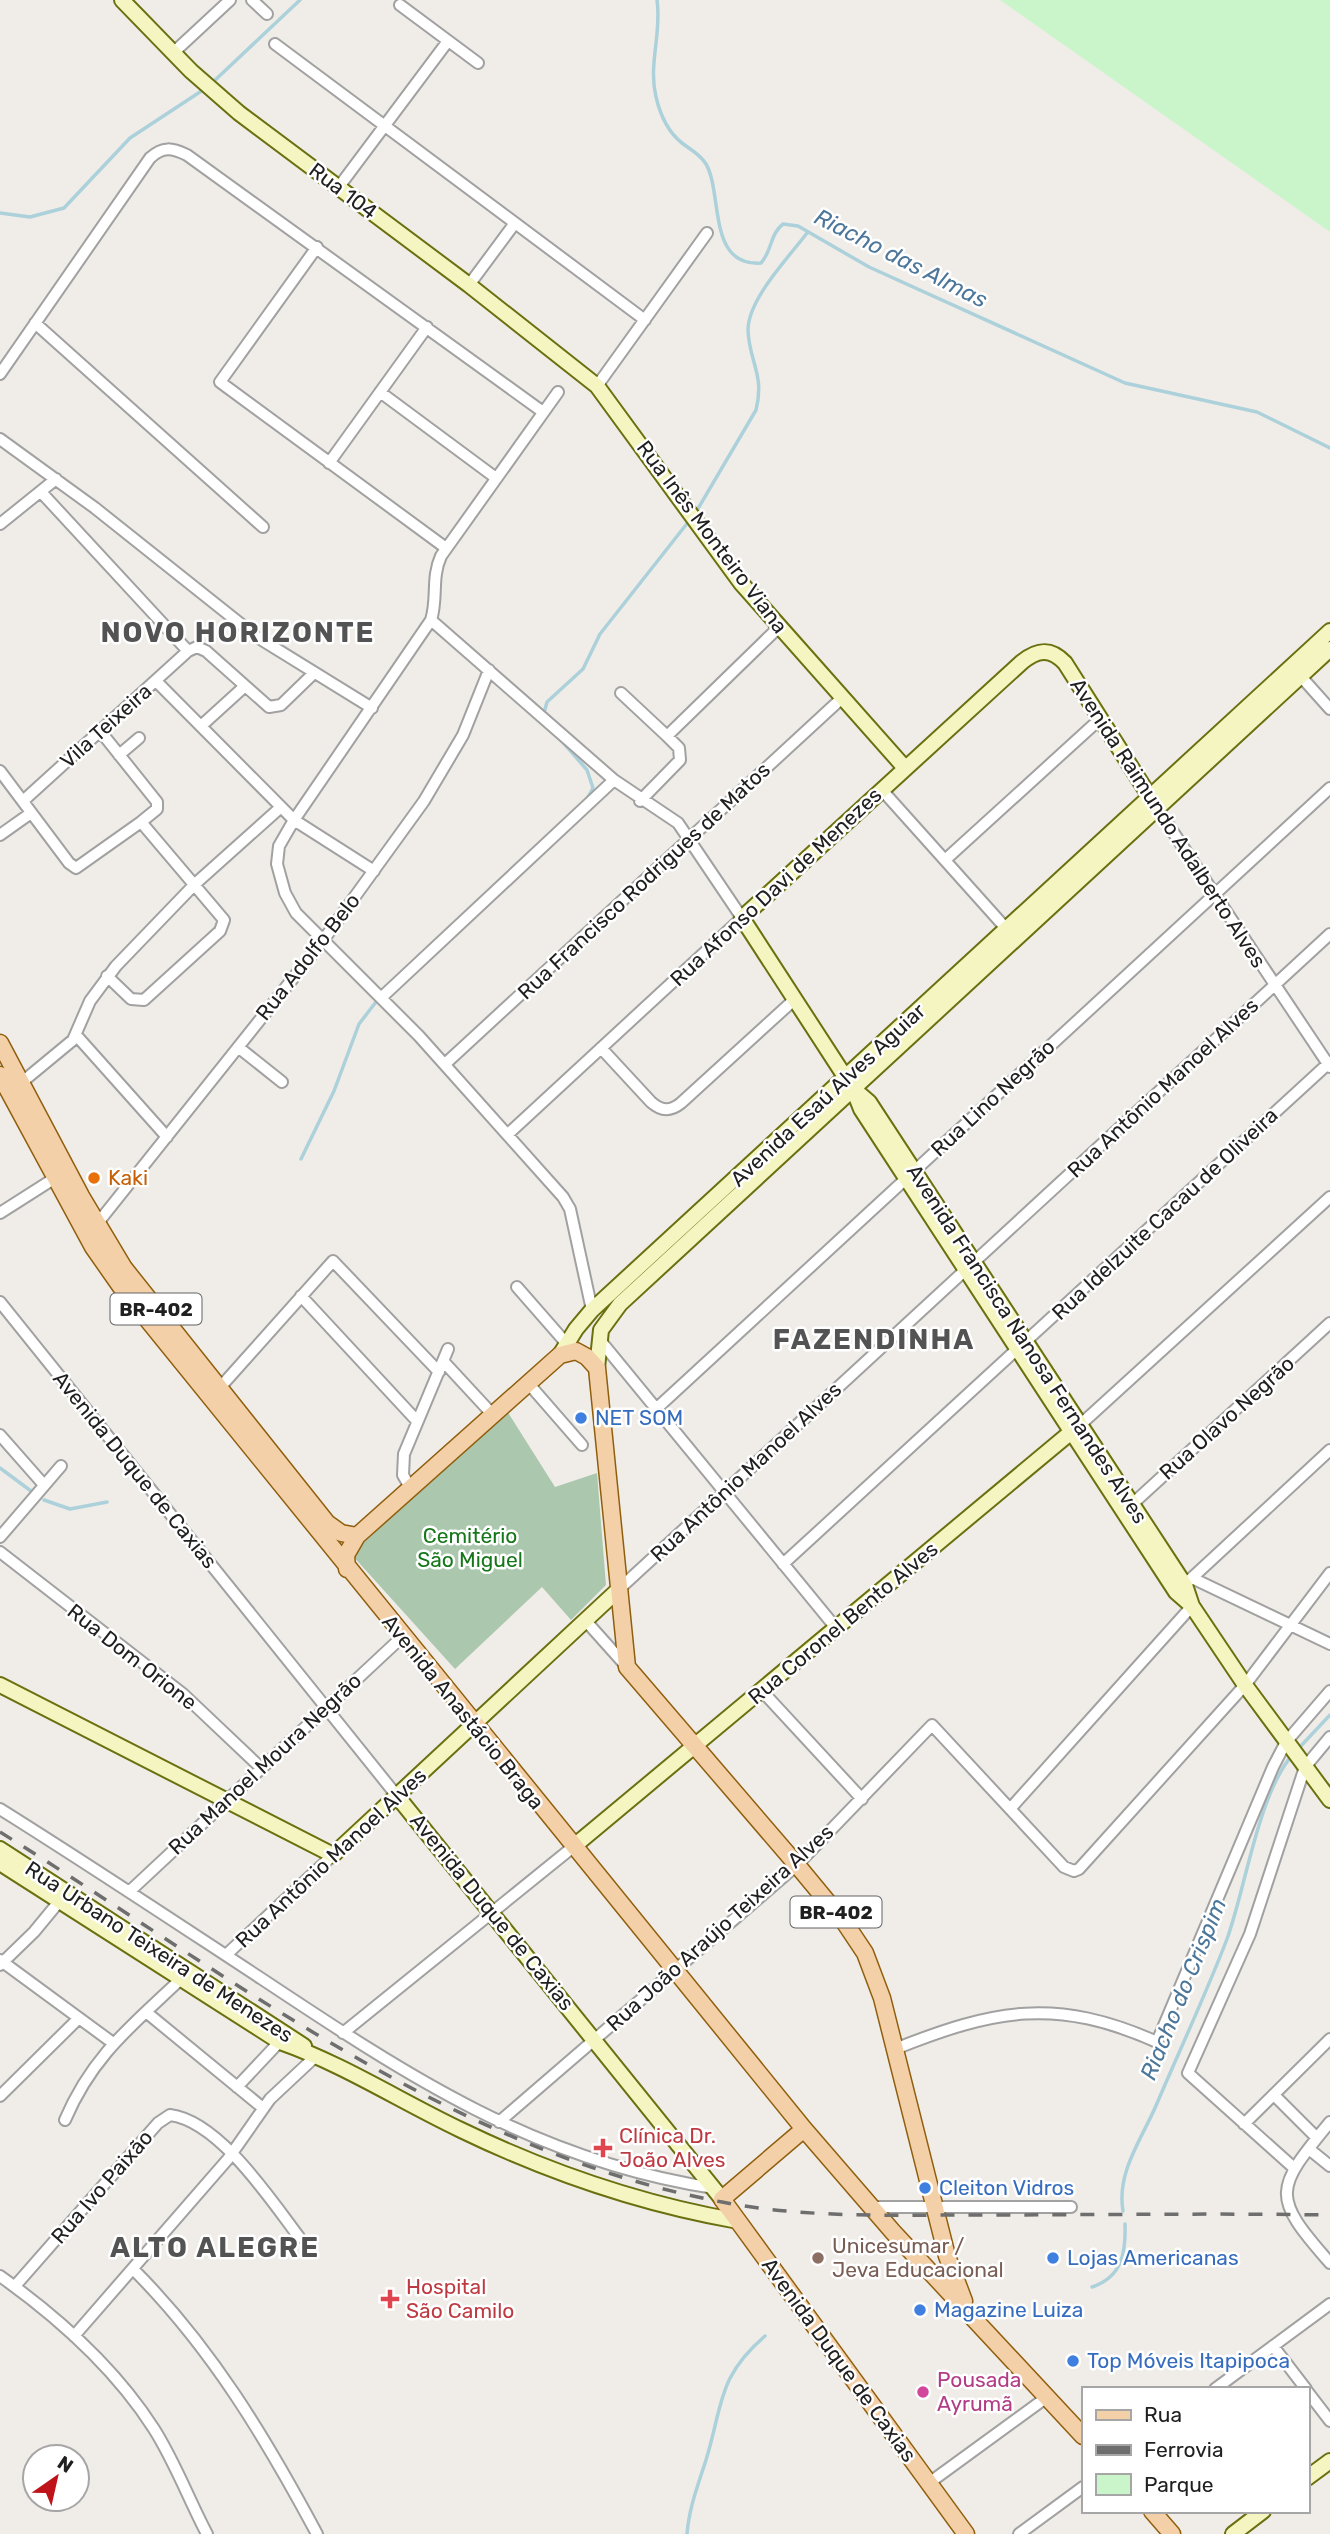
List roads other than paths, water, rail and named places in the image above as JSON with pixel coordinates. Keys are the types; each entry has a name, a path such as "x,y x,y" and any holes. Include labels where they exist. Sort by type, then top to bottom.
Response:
{"main road":[{"name":"Avenida Anastácio Braga","path":"0,1044 144,1306"},
{"name":"Avenida Anastácio Braga","path":"0,1075 99,1257 144,1306 214,1394 347,1569 870,2207 1082,2435"},
{"path":"563,1349 581,1353 597,1368 626,1667"},
{"name":"Avenida Esaú Alves Aguiar","path":"357,1536 528,1384 563,1349"},
{"name":"Avenida Anastácio Braga","path":"214,1394 327,1523 341,1533 357,1536"},
{"path":"347,1569 346,1555 357,1536"},
{"name":"BR-402","path":"626,1667 797,1865 845,1923 865,1952 883,1998 936,2211"},
{"path":"718,2194 804,2129"},
{"name":"Avenida Duque de Caxias","path":"718,2194 966,2534"},
{"name":"Avenida Anastácio Braga","path":"936,2211 954,2278 971,2316"},
{"path":"1154,2513 1172,2534"}],"street":[{"path":"173,52 230,0"},
{"path":"252,0 267,14"},
{"name":"Rua 104","path":"130,3 208,87 577,368"},
{"path":"401,5 478,63"},
{"path":"338,188 448,41"},
{"path":"275,44 645,320"},
{"path":"0,373 150,158 165,148 187,155 543,412"},
{"path":"469,285 515,223"},
{"path":"597,386 707,233"},
{"path":"317,247 220,382 446,548"},
{"path":"35,323 263,527"},
{"path":"329,463 427,327"},
{"name":"Rua Inês Monteiro Viana","path":"577,368 597,386 692,518 778,628 905,768"},
{"path":"380,392 496,478"},
{"path":"558,392 446,548 434,574 435,601 431,620 294,820 279,846 278,874 296,913 322,942 383,997 553,1183 570,1209 599,1339 836,1628"},
{"path":"0,439 56,479 237,622 313,674 372,708"},
{"path":"0,524 56,479"},
{"path":"40,492 188,651 194,647 203,649 269,707 277,707 313,674"},
{"name":"Avenida Francisca Nanosa Fernandes Alves","path":"431,620 614,780 640,801 672,818 692,839 850,1083 861,1109 910,1175 1128,1508 1184,1585 1192,1606 1245,1685 1330,1800"},
{"path":"667,736 778,628"},
{"name":"Avenida Esaú Alves Aguiar","path":"563,1349 593,1310 724,1199 850,1083 1296,671 1330,631"},
{"name":"Avenida Esaú Alves Aguiar","path":"1296,671 1330,649"},
{"name":"Vila Teixeira","path":"23,801 188,651"},
{"name":"Rua Afonso Davi de Menezes","path":"508,1134 1022,662 1040,651 1051,652"},
{"name":"Avenida Raimundo Adalberto Alves","path":"1051,652 1065,663 1273,986 1329,1064"},
{"name":"Rua Adolfo Belo","path":"97,1224 322,942 425,801 454,754 489,670"},
{"path":"1296,671 1330,709"},
{"path":"156,681 294,820 374,871"},
{"path":"201,726 245,686"},
{"path":"621,692 679,748 680,760 640,801"},
{"name":"Rua Francisco Rodrigues de Matos","path":"445,1064 842,698"},
{"path":"945,860 1100,719"},
{"path":"0,771 69,863 76,868 156,809 157,802 101,732"},
{"path":"119,755 139,738"},
{"path":"383,997 614,780"},
{"name":"Rua Lino Negrão","path":"656,1409 1330,788"},
{"path":"882,790 1011,934"},
{"path":"21,1083 62,1052 76,1035 90,1000 107,976 195,884 281,807"},
{"path":"0,835 32,813"},
{"path":"107,976 131,999 144,1000 224,924 223,916 141,822"},
{"name":"Rua Antônio Manoel Alves","path":"226,1955 585,1620 1330,934"},
{"path":"601,1048 651,1102 660,1109 669,1110 681,1103 795,999"},
{"path":"76,1035 167,1137"},
{"path":"238,1047 282,1082"},
{"name":"Rua Idelzuite Cacau de Oliveira","path":"783,1564 1329,1064"},
{"path":"0,1213 55,1178"},
{"name":"Rua Coronel Bento Alves","path":"343,2033 573,1847 1076,1428 1330,1197"},
{"name":"Avenida Esaú Alves Aguiar","path":"597,1368 599,1339 613,1311 724,1199"},
{"path":"214,1394 332,1261 493,1415"},
{"path":"517,1287 563,1349"},
{"path":"302,1296 417,1421"},
{"name":"Avenida Duque de Caxias","path":"0,1302 718,2194"},
{"name":"Rua Olavo Negrão","path":"1128,1508 1330,1323"},
{"path":"411,1489 403,1475 402,1461 448,1349"},
{"path":"528,1384 582,1445"},
{"path":"0,1435 44,1485"},
{"path":"1330,1450 1184,1585 1290,1625 1330,1644"},
{"path":"0,1537 61,1466"},
{"name":"Rua Dom Orione","path":"0,1552 183,1694 260,1767"},
{"path":"1192,1606 1010,1809 1064,1867 1073,1871 1081,1866 1245,1685 1330,1573"},
{"path":"585,1620 626,1667"},
{"name":"Rua Manoel Moura Negrão","path":"130,1891 402,1637"},
{"path":"0,1685 333,1855"},
{"path":"762,1691 862,1799"},
{"path":"895,2049 965,2022 998,2014 1034,2012 1096,2019 1157,2042 1194,1959 1249,1817 1286,1742 1330,1691"},
{"name":"Rua João Araújo Teixeira Alves","path":"499,2122 797,1865 932,1725 1010,1809"},
{"path":"1294,2168 1188,2073 1250,1934 1305,1767 1330,1737"},
{"name":"Rua Urbano Teixeira de Menezes","path":"0,1809 422,2082 550,2145 608,2165 718,2194"},
{"name":"Rua Urbano Teixeira de Menezes","path":"0,1849 62,1897"},
{"name":"Rua Urbano Teixeira de Menezes","path":"0,1863 62,1897 284,2038 440,2120 553,2171 629,2196 738,2221"},
{"path":"62,1897 1,1962 113,2043"},
{"path":"65,2120 87,2074 113,2043 184,1976"},
{"path":"146,2012 263,2108"},
{"path":"2,2089 79,2018"},
{"path":"237,2087 284,2038"},
{"path":"1244,2124 1330,2039"},
{"path":"74,2336 234,2152 263,2108 317,2055"},
{"path":"1274,2095 1317,2138"},
{"name":"Rua Ivo Paixão","path":"15,2286 165,2117 180,2117 234,2152 299,2237"},
{"path":"1330,2122 1294,2168 1287,2189 1290,2215 1330,2263"},
{"path":"1308,2149 1330,2166"},
{"path":"870,2207 936,2211 1070,2207"},
{"path":"133,2269 180,2318 222,2372 265,2438 317,2534"},
{"path":"0,2276 74,2336 113,2375 155,2430 207,2534"},
{"path":"1218,2387 1330,2304"},
{"path":"1273,2346 1305,2387"},
{"path":"1309,2393 1330,2421"},
{"path":"929,2483 1047,2397"},
{"path":"1309,2477 1330,2461"},
{"path":"1019,2534 1082,2488"},
{"path":"1233,2534 1261,2513"}],"waterway":[{"path":"212,83 300,0"},
{"name":"Riacho das Almas","path":"657,0 658,24 653,73 658,103 673,134 706,164 724,241 732,253 744,261 761,263 779,228 783,224 798,226 869,267 1125,383 1257,412 1330,448"},
{"path":"0,213 30,217 64,208 130,138 206,88"},
{"path":"696,512 756,410 759,387 748,330 755,305 771,279 807,233"},
{"path":"544,713 547,702 583,669 600,634 689,521"},
{"path":"561,740 587,770 593,788 587,799"},
{"path":"301,1159 334,1091 359,1024 379,998"},
{"path":"0,1468 31,1491"},
{"path":"44,1500 70,1509 107,1502"},
{"name":"Riacho do Crispim","path":"1298,1749 1330,1715"},
{"name":"Riacho do Crispim","path":"1123,2211 1122,2196 1127,2168 1219,1960 1234,1918 1262,1816 1281,1771 1293,1754"},
{"name":"Riacho do Crispim","path":"1092,2287 1110,2277 1120,2263 1125,2224"},
{"name":"Riacho do Crispim","path":"687,2534 692,2506 724,2393 738,2365 765,2336"}],"railway":[{"path":"0,1832 257,1998 345,2051 434,2100 527,2143 622,2177 722,2202 815,2213 1330,2215"}],"place":[{"name":"Kaki","path":"94,1178"},
{"name":"NET SOM","path":"581,1418"},
{"name":"Clínica Dr. João Alves","path":"603,2148"},
{"name":"Cleiton Vidros","path":"925,2188"},
{"name":"Unicesumar / Jeva Educacional","path":"818,2258"},
{"name":"Lojas Americanas","path":"1053,2258"},
{"name":"Hospital São Camilo","path":"390,2299"},
{"name":"Magazine Luiza","path":"920,2310"},
{"name":"Top Móveis Itapipoca","path":"1073,2361"},
{"name":"Pousada Ayrumã","path":"923,2392"}],"district":[{"name":"NOVO HORIZONTE","path":"238,632"},
{"name":"FAZENDINHA","path":"874,1339"},
{"name":"ALTO ALEGRE","path":"215,2247"}],"park label":[{"name":"Cemitério São Miguel","path":"470,1548"}]}
